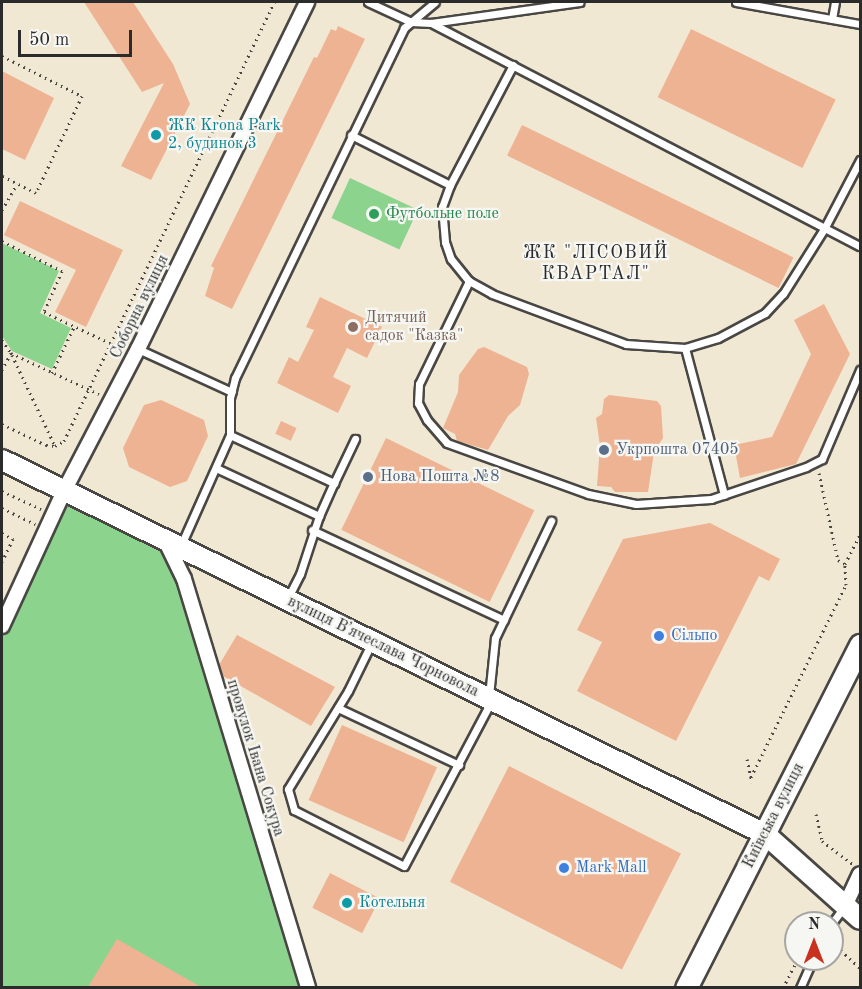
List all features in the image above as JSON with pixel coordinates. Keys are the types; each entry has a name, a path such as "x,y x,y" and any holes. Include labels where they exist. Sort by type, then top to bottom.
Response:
{"main road":[{"name":"Київська вулиця","path":"686,987 861,645"}],"street":[{"name":"Соборна вулиця","path":"2,626 64,491 138,349 308,2"},
{"name":"вулиця Вʼячеслава Чорновола","path":"2,460 765,834 861,919"},
{"name":"провулок Івана Сокура","path":"173,544 308,987"},
{"path":"845,906 861,874"}],"lane":[{"path":"368,2 411,22 431,23 580,2"},
{"path":"173,544 216,468 230,435 232,392 351,135 404,28 435,2"},
{"path":"736,2 861,24"},
{"path":"832,19 835,2"},
{"path":"431,23 824,229 861,246"},
{"path":"513,65 450,184 442,207 445,242 451,259 469,281 492,294 626,344 686,348 718,339 765,313 783,294 824,229 861,160"},
{"path":"351,135 450,184"},
{"path":"469,281 419,384 418,403 427,420 447,443 588,494 636,504 724,495 816,462 831,443 861,370"},
{"path":"686,348 724,495"},
{"path":"138,349 232,392"},
{"path":"230,435 334,483"},
{"path":"287,600 300,574 312,530 355,439"},
{"path":"216,468 319,516"},
{"path":"372,642 338,708 288,789 294,810 404,866 459,765 490,699 495,638 551,521"},
{"path":"312,530 504,620"},
{"path":"338,708 459,765"},
{"path":"841,911 845,906"},
{"path":"803,986 809,971"}],"path":[{"path":"55,446 64,441 90,391 274,2"},
{"path":"2,56 82,96 36,193 2,176"},
{"path":"2,210 17,184"},
{"path":"2,241 62,271 44,312 112,344"},
{"path":"52,373 74,327"},
{"path":"2,340 55,446"},
{"path":"11,354 90,391"},
{"path":"2,370 11,354"},
{"path":"2,424 55,446"},
{"path":"816,462 838,560 845,564"},
{"path":"2,491 53,515"},
{"path":"2,508 46,529"},
{"path":"2,533 13,539 2,562"},
{"path":"751,777 846,585 845,564 861,534"},
{"path":"747,759 753,782"},
{"path":"816,814 822,841 850,865 859,860"},
{"path":"844,953 861,968"},
{"path":"783,987 792,971"}],"green space":[{"name":"Футбольне поле","path":"350,178 418,210 399,250 331,218"},
{"path":"2,243 59,271 40,313 71,328 52,369 12,351 2,336"},
{"path":"64,491 165,541 308,987 2,988 2,626"}],"building":[{"path":"84,2 133,2 173,64 190,104 151,180 121,166 164,83 142,92"},
{"path":"338,26 365,39 232,309 205,296 214,268 211,266 314,57 317,58 331,29 336,31"},
{"path":"691,29 836,100 802,168 658,97"},
{"path":"2,71 54,98 25,160 2,149"},
{"path":"522,125 793,257 779,288 507,156"},
{"path":"20,201 123,250 86,327 55,312 76,270 4,235"},
{"path":"320,297 382,327 367,358 347,348 333,377 351,386 338,413 277,383 289,357 298,362 314,330 306,327"},
{"path":"824,304 850,354 796,464 740,478 734,445 772,437 811,354 794,320"},
{"path":"484,347 527,367 529,374 520,405 508,416 488,450 457,441 455,434 443,428 458,392 459,375 478,349"},
{"path":"609,395 657,401 661,406 663,438 654,452 648,492 615,492 611,487 597,486 600,446 596,418 602,414 604,399"},
{"path":"161,400 204,420 208,436 187,481 170,487 129,467 123,448 144,405"},
{"path":"281,421 297,428 291,441 275,434"},
{"path":"386,438 534,510 490,602 341,530"},
{"name":"Сільпо","path":"710,523 780,559 769,581 759,576 676,741 577,691 602,642 577,630 623,539"},
{"path":"237,635 335,687 311,726 223,676 219,665"},
{"path":"342,725 437,767 404,842 309,800"},
{"name":"Mark Mall","path":"509,766 681,854 622,969 450,882"},
{"name":"Котельня","path":"330,873 380,898 362,933 312,908"},
{"path":"117,939 201,987 88,987"}],"place":[{"name":"ЖК Krona Park 2, будинок 3","path":"156,135"},
{"name":"Футбольне поле","path":"374,214"},
{"name":"Дитячий садок \"Казка\"","path":"353,327"},
{"name":"Укрпошта 07405","path":"604,450"},
{"name":"Нова Пошта №8","path":"368,477"},
{"name":"Сільпо","path":"659,636"},
{"name":"Mark Mall","path":"564,868"},
{"name":"Котельня","path":"347,903"}],"district":[{"name":"ЖК \"ЛІСОВИЙ КВАРТАЛ\"","path":"596,264"}]}
